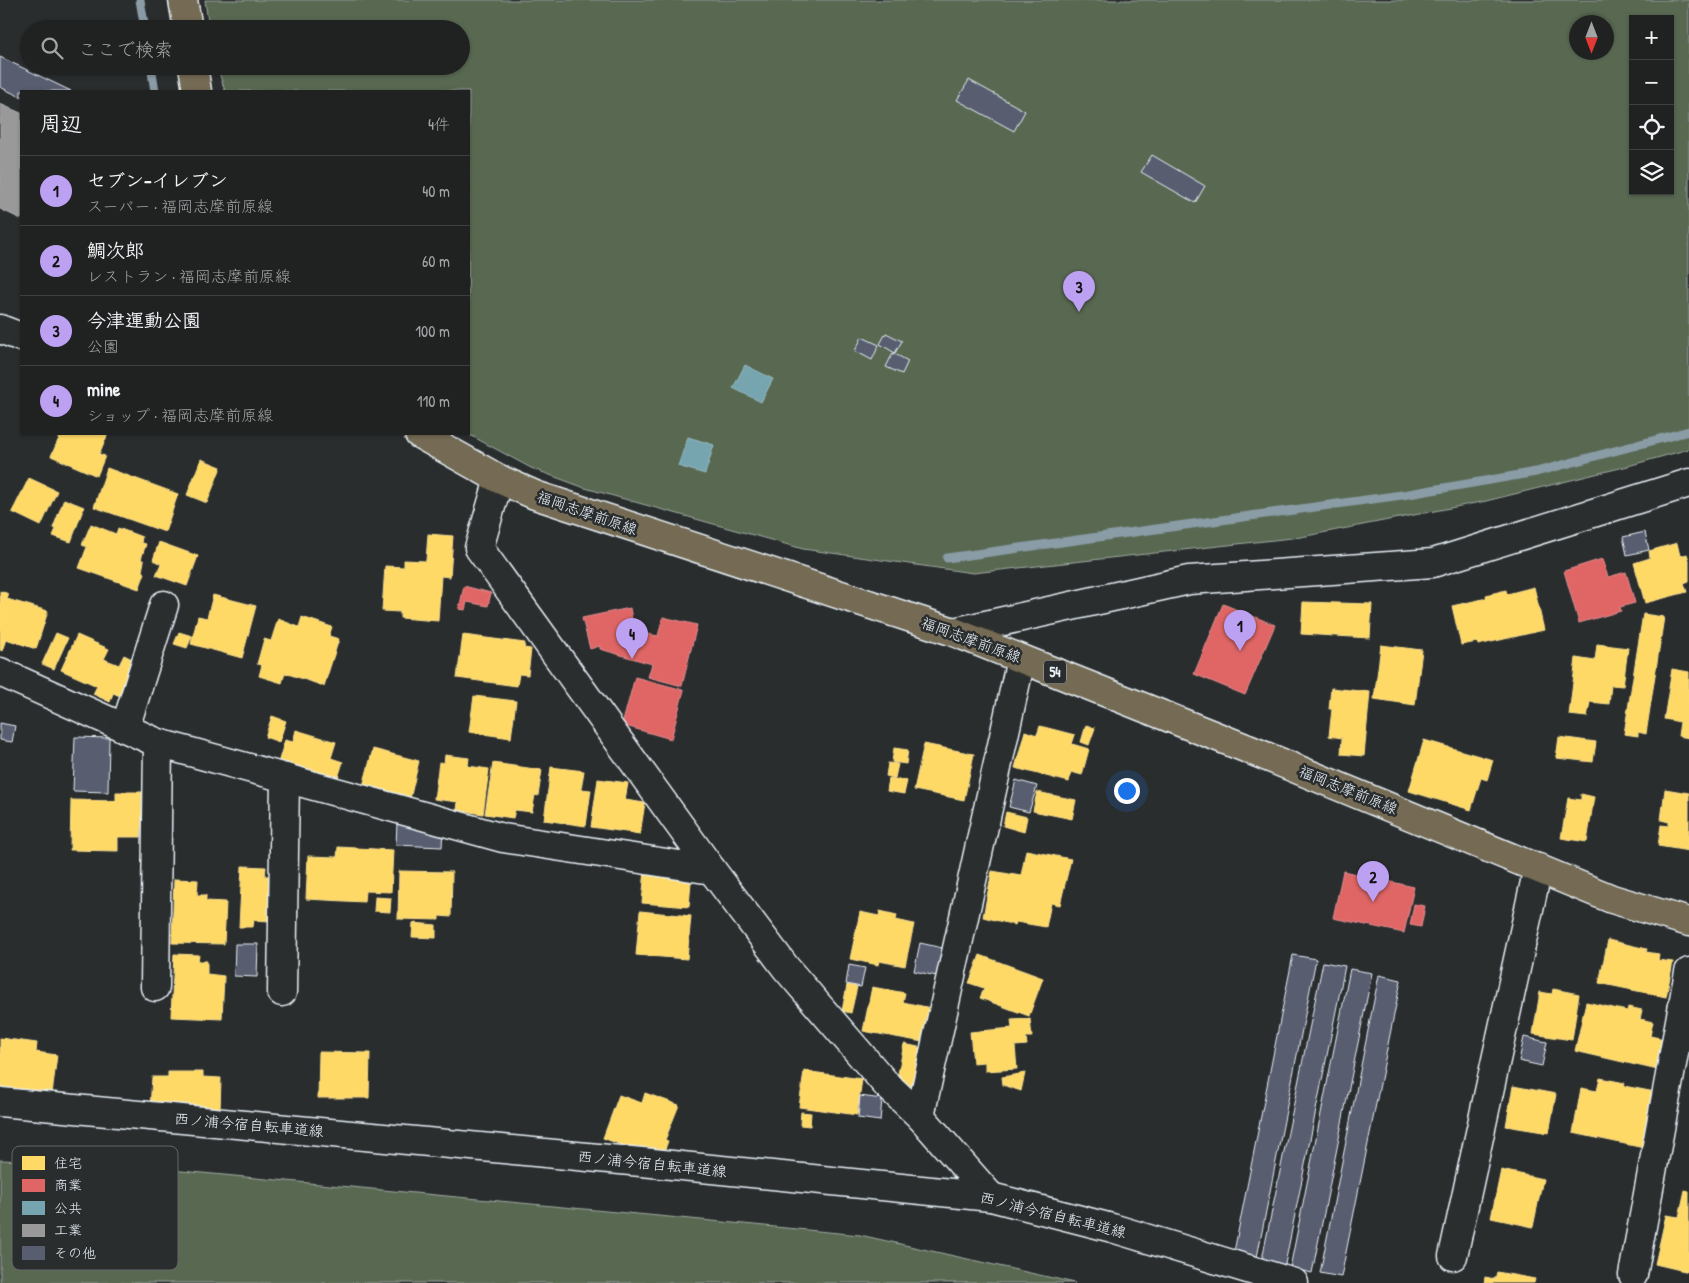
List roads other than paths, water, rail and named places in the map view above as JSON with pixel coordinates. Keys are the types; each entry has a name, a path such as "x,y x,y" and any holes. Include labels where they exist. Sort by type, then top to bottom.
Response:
{"main road":[{"path":"183,0 186,20"},
{"path":"194,75 197,90"},
{"name":"福岡志摩前原線","path":"421,435 499,479 535,495 954,632 1244,747 1612,899 1689,922"}],"street":[{"path":"0,329 20,337"},
{"path":"499,479 479,548 712,870 786,968 886,1084 920,1116 992,1197"},
{"path":"954,632 1189,580 1433,562 1689,483"},
{"path":"125,728 164,605"},
{"path":"920,1116 1021,659"},
{"path":"0,672 158,743 503,838 712,870"},
{"path":"155,987 158,743"},
{"path":"282,992 285,778"},
{"path":"1453,1256 1538,868"},
{"path":"1633,1275 1689,972"},
{"name":"西ノ浦今宿自転車道線","path":"0,1102 992,1197 1112,1228 1294,1283"}],"waterway":[{"path":"140,0 143,20"},
{"path":"152,75 155,90"},
{"path":"947,558 1409,494 1536,472 1689,431"}],"place":[{"name":"今津運動公園","path":"1079,312"},
{"name":"セブン-イレブン","path":"1240,651"},
{"name":"mine","path":"632,659"},
{"name":"鯛次郎","path":"1373,902"}]}
